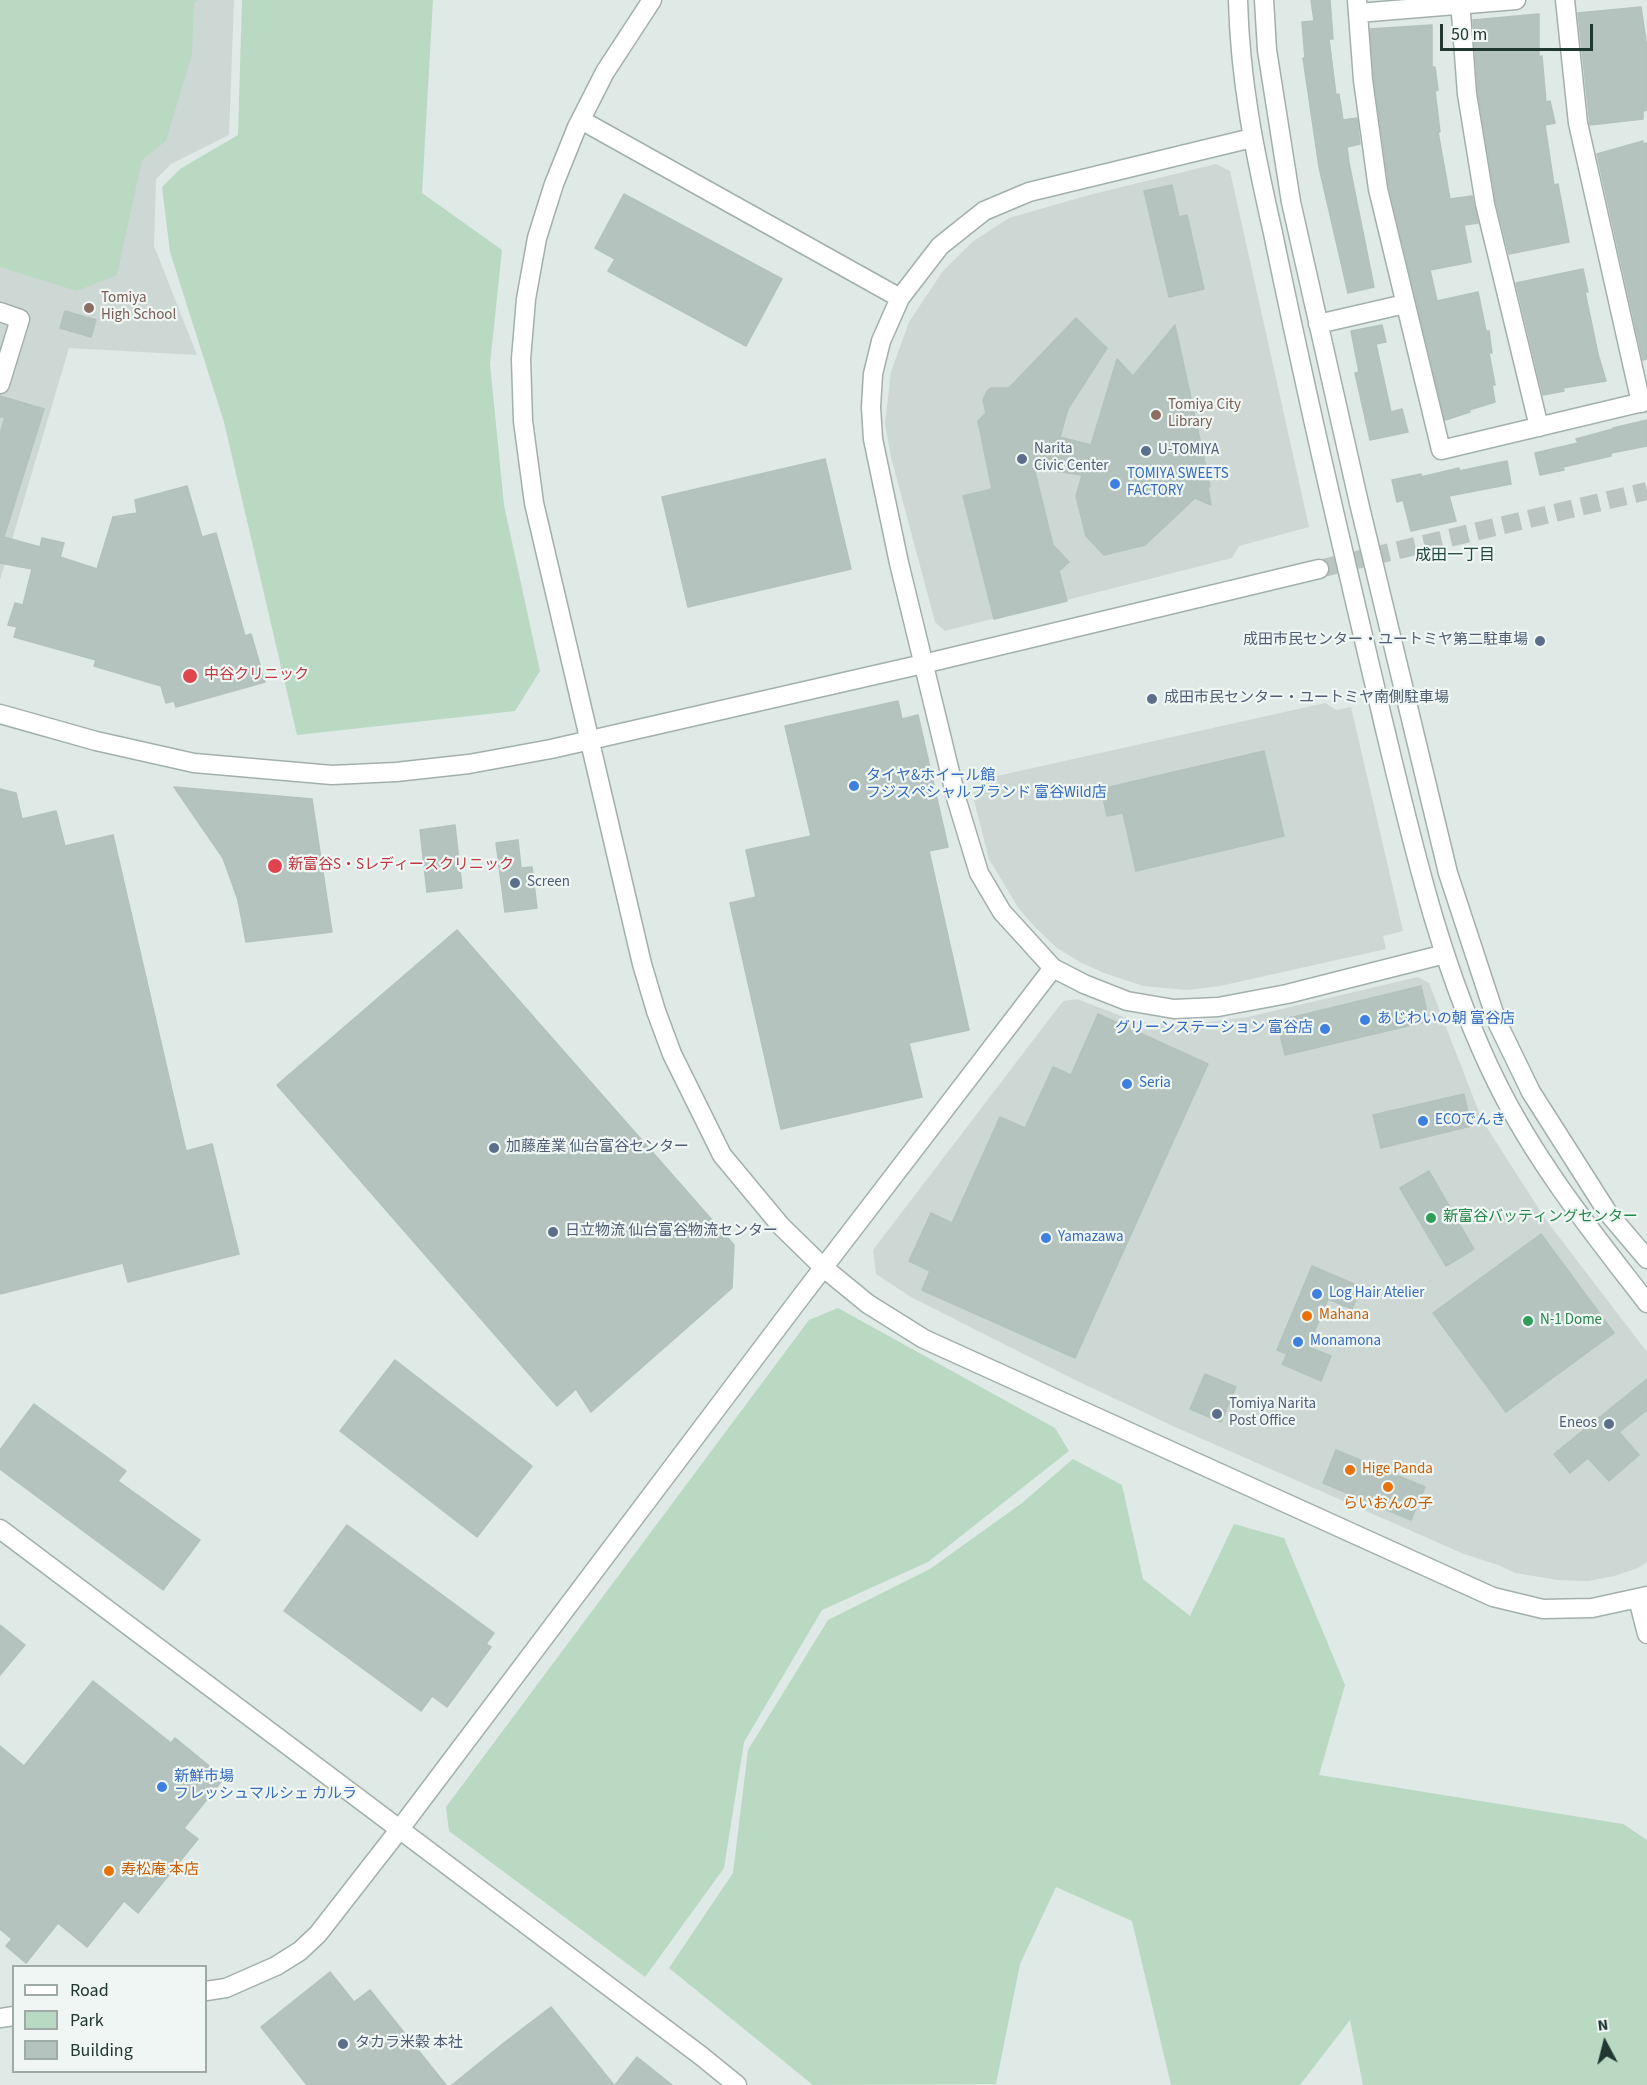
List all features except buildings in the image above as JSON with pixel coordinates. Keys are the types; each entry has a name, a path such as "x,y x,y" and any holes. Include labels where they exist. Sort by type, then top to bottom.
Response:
{"street":[{"path":"652,0 605,72 581,120 554,184 537,238 526,299 520,359 523,421 534,503 642,964 672,1054 722,1155 781,1226 824,1268 868,1305 924,1339 1492,1597 1543,1609 1592,1608 1643,1597 1647,1634"},
{"path":"1238,0 1239,50 1252,138 1322,459 1394,767 1431,912 1475,1035 1499,1086 1534,1150 1569,1203 1647,1303"},
{"path":"1264,0 1267,50 1291,202 1448,873 1497,1022 1531,1092 1608,1213 1647,1259"},
{"path":"1516,0 1358,6 1363,80 1378,189 1441,450 1644,402 1578,123 1565,0"},
{"path":"1460,3 1467,94 1485,204 1539,427"},
{"path":"581,120 900,298"},
{"path":"1252,138 1029,192 1006,200 984,212 940,246 900,298 881,341 873,374 872,428 877,465 923,664 957,801 979,873 1002,912 1053,968 1084,984 1127,1001 1174,1009 1218,1007 1287,994 1445,954"},
{"path":"1318,324 1405,304"},
{"path":"0,312 20,318 0,384"},
{"path":"0,714 96,741 194,763 332,775 396,772 469,764 590,741 923,664 1319,568"},
{"path":"207,1991 226,1988 276,1966 300,1951 318,1934 1053,968"},
{"path":"0,1530 155,1644 700,2055 736,2085"}],"shaded area":[{"name":"Tomiya High School","path":"0,0 234,0 229,135 171,164 156,179 154,246 197,355 69,348 0,580"},
{"path":"1216,164 1230,171 1309,527 1239,546 1232,558 945,631 935,622 891,457 885,424 891,372 909,322 943,271 972,242 1009,218 1089,195"},
{"path":"1325,703 1336,710 1351,707 1403,931 1383,936 1386,949 1220,986 1187,990 1143,986 1104,973 1057,948 1019,909 989,859 972,793 980,790 979,780"},
{"path":"1418,977 1429,983 1482,1120 1546,1220 1647,1352 1647,1562 1638,1568 1588,1581 1558,1580 1515,1573 1464,1554 1175,1427 1071,1378 911,1297 876,1274 873,1250 1063,1001 1077,999 1137,1022 1183,1025 1248,1017"}],"green space":[{"path":"0,0 198,0 194,3 192,54 166,141 142,160 117,275 77,291 0,267"},
{"path":"242,0 433,0 422,193 502,250 490,364 504,505 540,671 515,711 297,735 224,422 170,252 162,187 180,169 238,135"},
{"path":"838,1308 1055,1428 1069,1451 928,1562 822,1610 744,1742 724,1868 645,1977 449,1831 446,1807 809,1320"},
{"path":"1073,1459 1122,1485 1143,1579 1190,1616 1234,1524 1284,1538 1345,1685 1319,1775 1623,1824 1647,1840 1647,2085 1363,2085 1350,2020 1300,2085 1171,2085 1132,1921 1056,1887 1020,1964 996,2084 813,2085 669,1968 733,1873 748,1750 828,1620 930,1569 1022,1503"}],"tunnel":[{"path":"1319,569 1647,491"}],"place":[{"name":"Tomiya High School","path":"89,308"},
{"name":"Tomiya City Library","path":"1156,415"},
{"name":"U-TOMIYA","path":"1146,451"},
{"name":"Narita Civic Center","path":"1022,459"},
{"name":"TOMIYA SWEETS FACTORY","path":"1115,484"},
{"name":"成田市民センター・ユートミヤ第二駐車場","path":"1540,641"},
{"name":"中谷クリニック","path":"190,676"},
{"name":"成田市民センター・ユートミヤ南側駐車場","path":"1152,699"},
{"name":"タイヤ&ホイール館 フジスペシャルブランド 富谷Wild店","path":"854,786"},
{"name":"新富谷S・Sレディースクリニック","path":"275,866"},
{"name":"Screen","path":"515,883"},
{"name":"あじわいの朝 富谷店","path":"1365,1020"},
{"name":"グリーンステーション 富谷店","path":"1325,1029"},
{"name":"Seria","path":"1127,1084"},
{"name":"ECOでんき","path":"1423,1121"},
{"name":"加藤産業 仙台富谷センター","path":"494,1148"},
{"name":"新富谷バッティングセンター","path":"1431,1218"},
{"name":"日立物流 仙台富谷物流センター","path":"553,1232"},
{"name":"Yamazawa","path":"1046,1238"},
{"name":"Log Hair Atelier","path":"1317,1294"},
{"name":"Mahana","path":"1307,1316"},
{"name":"N-1 Dome","path":"1528,1321"},
{"name":"Monamona","path":"1298,1342"},
{"name":"Tomiya Narita Post Office","path":"1217,1414"},
{"name":"Eneos","path":"1609,1424"},
{"name":"Hige Panda","path":"1350,1470"},
{"name":"らいおんの子","path":"1388,1487"},
{"name":"新鮮市場 フレッシュマルシェ カルラ","path":"162,1787"},
{"name":"寿松庵 本店","path":"109,1871"},
{"name":"タカラ米穀 本社","path":"343,2044"}],"district":[{"name":"成田一丁目","path":"1455,556"}]}
